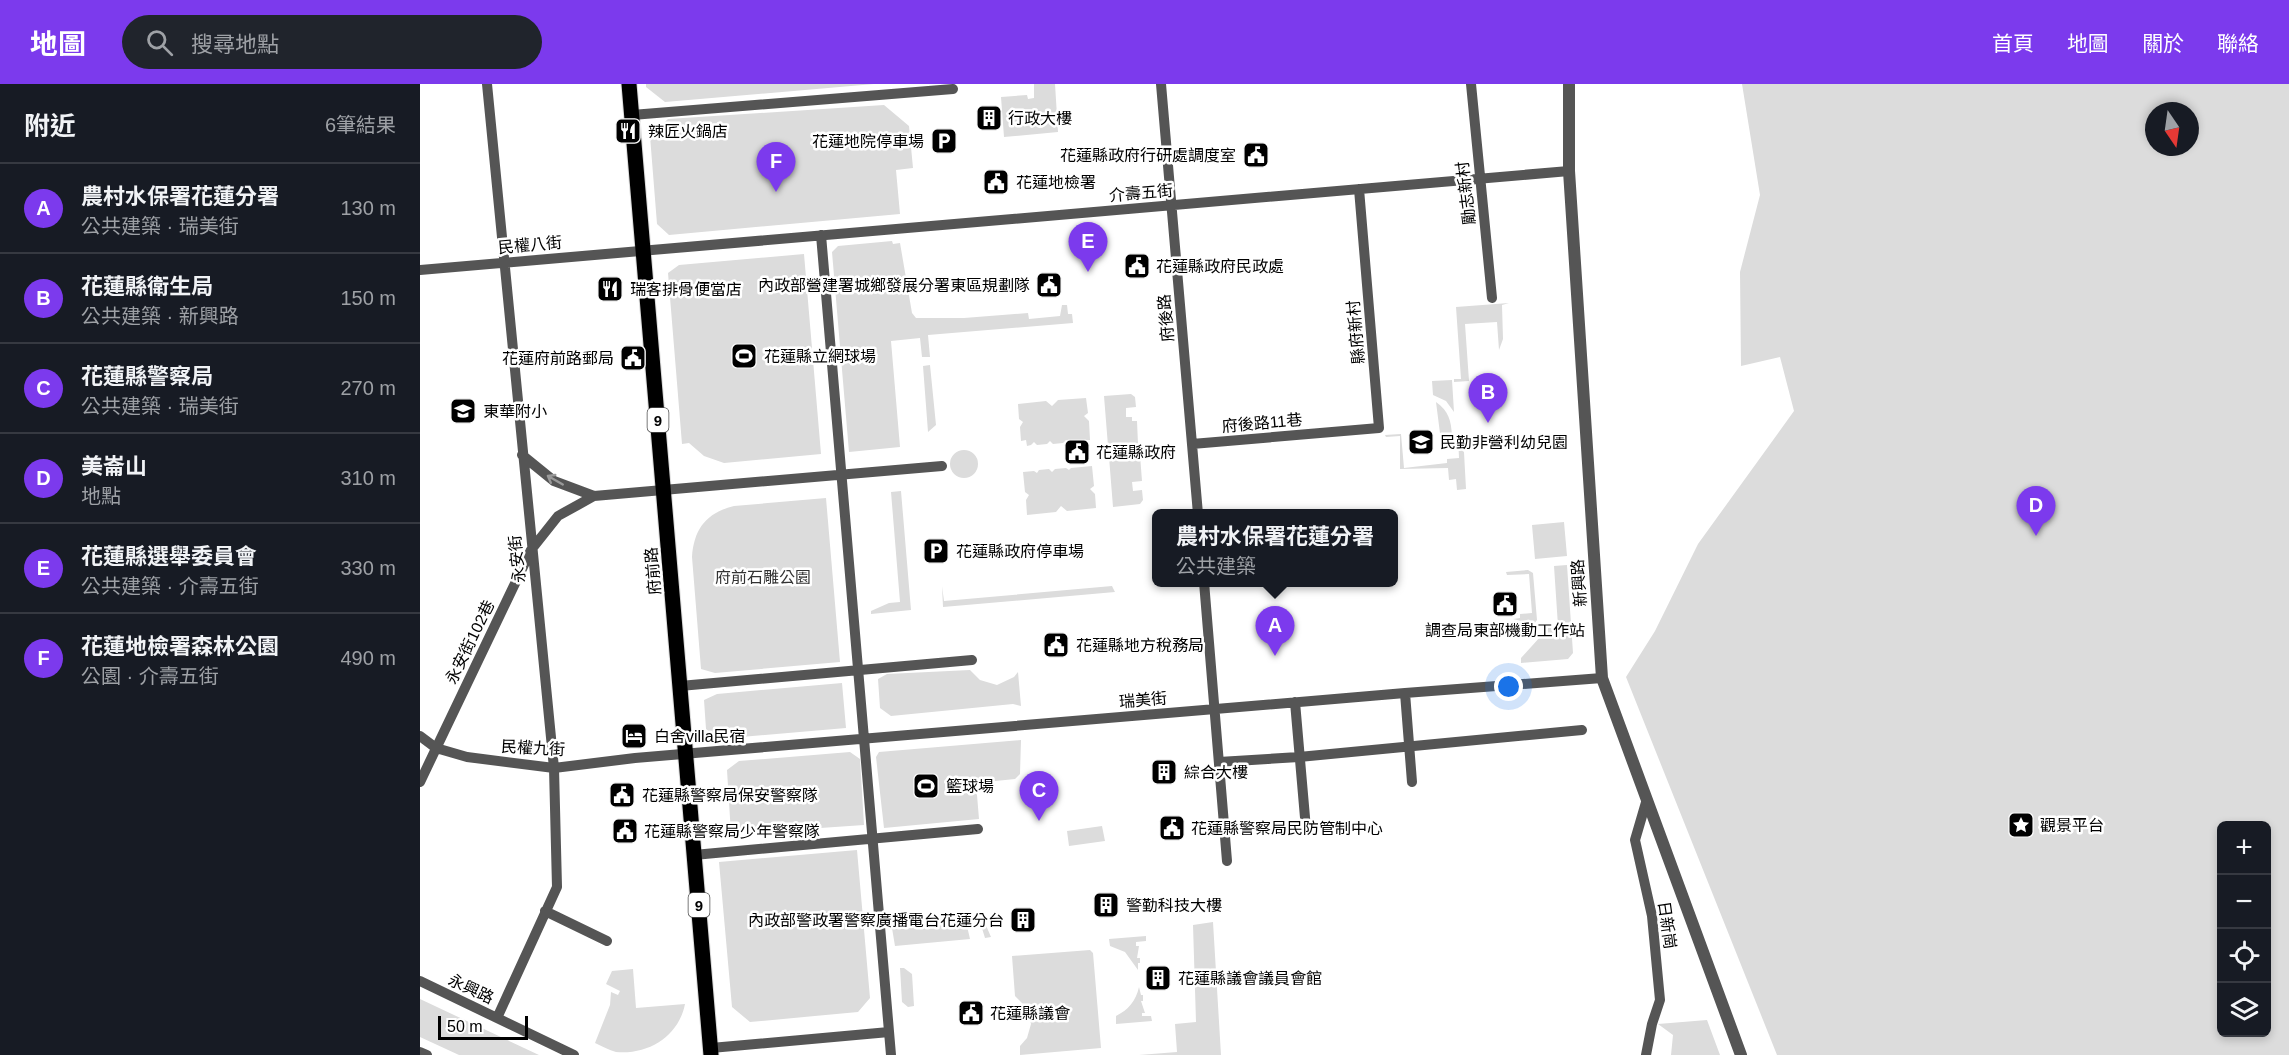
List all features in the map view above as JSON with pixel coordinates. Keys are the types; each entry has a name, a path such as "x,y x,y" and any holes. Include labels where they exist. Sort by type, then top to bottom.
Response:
{"main road":[{"name":"府前路","path":"629,84 711,1051"}],"street":[{"name":"永安街","path":"487,84 554,768 557,887 497,1018"},
{"name":"府後路","path":"1161,84 1198,509"},
{"name":"勵志新村","path":"1471,84 1492,298"},
{"name":"新興路","path":"1569,84 1569,171 1602,678 1742,1055"},
{"path":"632,115 953,89"},
{"name":"介壽五街","path":"643,251 1569,171"},
{"name":"縣府新村","path":"1335,432 1379,428 1359,189"},
{"path":"821,235 891,1055"},
{"name":"民權八街","path":"420,270 643,251"},
{"name":"府後路11巷","path":"1192,444 1335,432"},
{"path":"522,455 554,481 594,496 942,466"},
{"name":"永安街102巷","path":"420,782 531,550 558,516 594,496"},
{"path":"1204,587 1227,861"},
{"path":"680,686 972,660"},
{"name":"瑞美街","path":"686,755 1295,702 1602,678"},
{"path":"1405,693 1413,782"},
{"path":"1295,702 1306,829"},
{"path":"1219,762 1299,757 1582,730"},
{"name":"民權九街","path":"420,736 436,748 477,760 554,768 635,758 686,755"},
{"name":"日新崗","path":"1646,1055 1650,1030 1660,1000 1652,916 1635,840 1647,800"},
{"path":"694,855 978,829"},
{"path":"545,911 607,941"},
{"name":"永興路","path":"420,981 574,1055"},
{"path":"711,1051 889,1032"},
{"path":"420,1052 427,1055"}],"green space":[{"path":"646,84 874,84 665,102 646,87"},
{"path":"1034,84 1055,84 1058,132 1004,137 1001,97 1027,95 1028,99 1034,98"},
{"path":"1742,84 2289,84 2289,1055 1777,1055 1626,677 1655,631 1698,544 1794,411 1780,357 1741,366 1740,272 1760,195"},
{"path":"884,105 909,126 913,168 896,170 900,214 669,235 657,224 650,136 668,119"},
{"name":"花蓮縣立網球場","path":"892,241 893,244 900,243 912,313 916,318 964,318 1028,313 1029,319 1060,316 1062,305 1067,305 1068,314 1072,314 1073,323 928,335 930,357 922,357 920,338 891,341 900,447 849,452 832,252 838,246"},
{"name":"花蓮縣立網球場","path":"804,254 821,454 724,463 704,456 689,443 682,444 668,273 679,265"},
{"path":"1509,303 1502,305 1503,339 1499,350 1497,322 1465,324 1469,381 1454,382 1454,379 1461,379 1456,307"},
{"path":"930,365 936,425 928,432 923,366"},
{"path":"1452,380 1454,412 1446,401 1433,395 1432,381"},
{"path":"1131,394 1135,397 1136,407 1126,408 1126,417 1132,417 1132,421 1137,421 1138,444 1108,446 1104,396"},
{"path":"1086,398 1088,413 1084,416 1089,421 1090,440 1069,442 1066,440 1063,443 1053,444 1050,441 1047,444 1037,445 1034,442 1027,446 1026,440 1021,441 1020,427 1023,422 1019,419 1018,404 1046,401 1052,406 1058,400"},
{"path":"1436,402 1447,413 1452,430 1452,435 1445,436 1446,448 1442,449"},
{"path":"1401,434 1404,468 1447,463 1447,459 1459,458 1458,435 1463,434 1466,489 1457,490 1456,479 1449,480 1448,468 1400,469 1400,436 1386,437 1385,435"},
{"path":"964,450 974,454 978,464 974,474 964,478 954,474 950,464 954,454"},
{"path":"1140,455 1142,481 1132,482 1133,491 1142,490 1143,500 1140,504 1113,507 1109,457"},
{"path":"1092,466 1094,486 1090,489 1095,494 1096,508 1067,511 1061,506 1056,512 1027,515 1026,500 1029,495 1025,492 1023,472 1037,473 1039,470 1049,469 1052,472 1055,469 1069,470"},
{"path":"901,491 911,610 871,614 871,611 889,603 900,602 891,492"},
{"name":"府前石雕公園","path":"826,498 840,662 715,673 701,669 692,557 695,538 703,524 716,513 734,506"},
{"path":"1564,522 1567,556 1535,559 1532,525"},
{"path":"1567,565 1573,653 1568,659 1521,663 1521,658 1550,626 1558,626 1554,566"},
{"path":"1528,570 1533,573 1537,620 1534,624 1513,619 1520,618 1520,614 1532,613 1529,574 1507,575 1506,572"},
{"path":"942,586 944,601 1112,586 1115,592 943,607"},
{"path":"970,670 980,680 997,685 1014,677 1018,672 1021,706 1013,704 891,716 880,708 878,679 887,674"},
{"path":"842,683 846,728 718,739 706,729 704,700 717,694"},
{"path":"1021,740 1020,774 1015,779 976,783 979,819 884,828 876,757 879,752"},
{"path":"850,752 860,759 864,825 731,834 727,770 739,761"},
{"path":"1102,826 1105,841 1069,846 1067,831"},
{"path":"857,850 870,998 858,1012 750,1022 732,1007 719,862"},
{"path":"1213,922 1221,1055 1139,1055 1177,1052 1175,1024 1196,1022 1193,925"},
{"path":"985,923 991,937 985,938 981,925 967,926 970,939 895,946 892,928"},
{"path":"1146,936 1146,941 1136,942 1136,946 1139,946 1137,958 1140,958 1138,970 1125,952 1110,946 1109,939"},
{"path":"1090,950 1093,953 1101,1048 1020,1055 1020,1046 1027,1038 1031,1024 1028,1009 1015,996 1012,956"},
{"path":"900,968 912,974 914,1006 908,1007 902,1002"},
{"path":"633,969 636,1008 685,1004 676,1025 661,1041 640,1050 616,1052 595,1043 610,1005 611,992 618,995 620,991 606,984 612,971"},
{"path":"1139,987 1143,995 1143,1001 1141,1001 1145,1013 1142,1013 1142,1016 1151,1016 1152,1021 1116,1024 1116,1016 1131,1005"},
{"path":"420,999 539,1055 459,1055 420,1037"},
{"path":"1707,1020 1720,1055 1671,1055 1673,1035 1658,1024"}],"place":[{"name":"行政大樓","path":"989,118"},
{"name":"辣匠火鍋店","path":"628,131"},
{"name":"花蓮地院停車場","path":"944,141"},
{"name":"花蓮縣政府行研處調度室","path":"1256,155"},
{"name":"花蓮地檢署","path":"996,182"},
{"name":"花蓮地檢署森林公園","path":"776,192"},
{"name":"花蓮縣政府民政處","path":"1137,266"},
{"name":"花蓮縣選舉委員會","path":"1088,272"},
{"name":"內政部營建署城鄉發展分署東區規劃隊","path":"1049,285"},
{"name":"瑞客排骨便當店","path":"610,289"},
{"name":"花蓮縣立網球場","path":"744,356"},
{"name":"花蓮府前路郵局","path":"633,358"},
{"name":"東華附小","path":"463,411"},
{"name":"花蓮縣衛生局","path":"1488,423"},
{"name":"民勤非營利幼兒園","path":"1421,442"},
{"name":"花蓮縣政府","path":"1077,452"},
{"name":"美崙山","path":"2036,536"},
{"name":"花蓮縣政府停車場","path":"936,551"},
{"name":"調查局東部機動工作站","path":"1505,604"},
{"name":"花蓮縣地方稅務局","path":"1056,645"},
{"name":"農村水保署花蓮分署","path":"1275,656"},
{"name":"白舍villa民宿","path":"634,736"},
{"name":"綜合大樓","path":"1164,772"},
{"name":"籃球場","path":"926,786"},
{"name":"花蓮縣警察局保安警察隊","path":"622,795"},
{"name":"花蓮縣警察局","path":"1039,821"},
{"name":"觀景平台","path":"2021,825"},
{"name":"花蓮縣警察局民防管制中心","path":"1172,828"},
{"name":"花蓮縣警察局少年警察隊","path":"625,831"},
{"name":"警勤科技大樓","path":"1106,905"},
{"name":"內政部警政署警察廣播電台花蓮分台","path":"1023,920"},
{"name":"花蓮縣議會議員會館","path":"1158,978"},
{"name":"花蓮縣議會","path":"971,1013"}]}
